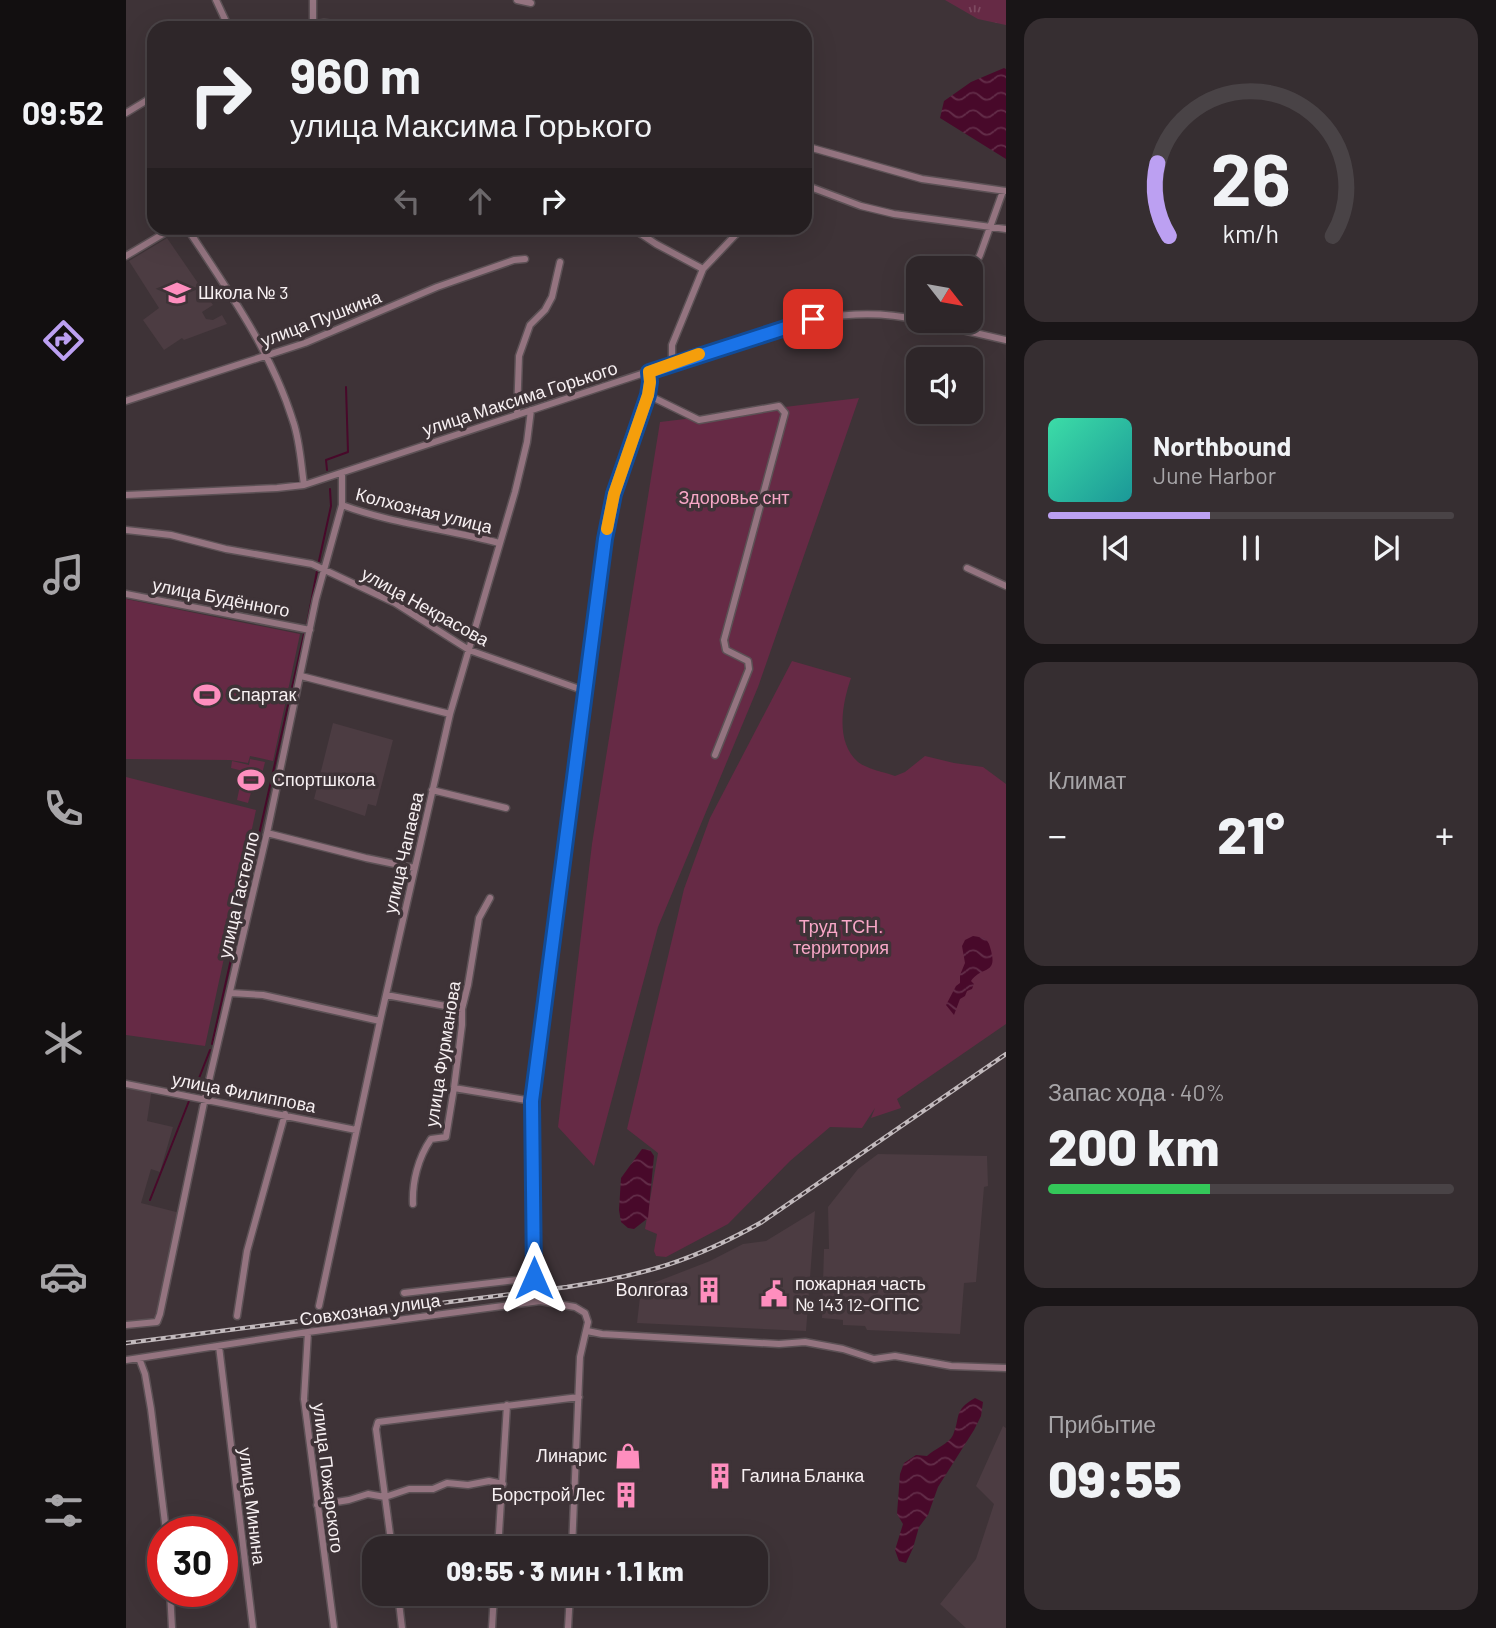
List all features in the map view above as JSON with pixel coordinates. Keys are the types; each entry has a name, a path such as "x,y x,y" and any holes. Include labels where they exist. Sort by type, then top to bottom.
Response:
{"street":[{"path":"216,0 226,21"},
{"path":"309,21 313,0"},
{"path":"517,0 531,3"},
{"path":"126,113 147,100"},
{"path":"812,148 922,179 1005,191 979,256"},
{"path":"812,188 861,206 894,214 1006,229"},
{"path":"126,256 161,235"},
{"path":"192,235 257,335 267,356 294,421 304,485"},
{"path":"642,235 703,269"},
{"path":"672,363 672,345 703,269 735,235"},
{"name":"улица Пушкина","path":"126,401 240,362 267,356 353,325 437,287 514,260 525,259"},
{"path":"517,415 517,377 523,344 530,325 545,310 552,297 560,262"},
{"name":"улица Максима Горького","path":"126,495 304,485 793,324 831,315 881,313 906,318"},
{"name":"улица Максима Горького","path":"982,333 1006,340"},
{"path":"404,1293 534,1278 532,1101 611,506 648,395 649,372"},
{"path":"648,395 699,420 779,407 785,412 724,640 726,650 748,661 749,669 715,755"},
{"name":"улица Чапаева","path":"320,1306 356,1130 432,790 450,714 527,442 531,410"},
{"name":"улица Гастелло","path":"126,1325 158,1322 205,1098 267,833 310,630 342,505 342,473"},
{"name":"Колхозная улица","path":"342,505 375,516 455,531 499,543"},
{"name":"улица Некрасова","path":"126,530 171,535 226,549 298,560 324,569 415,614 469,650 585,691"},
{"path":"967,568 1006,586"},
{"name":"улица Будённого","path":"126,594 310,630"},
{"path":"301,676 450,714"},
{"path":"432,790 506,808"},
{"path":"267,833 414,868"},
{"name":"улица Фурманова","path":"413,1204 419,1160 430,1139 446,1137 462,1009 479,918 490,898"},
{"path":"231,993 263,995 380,1021"},
{"path":"386,995 462,1009"},
{"name":"улица Филиппова","path":"126,1084 356,1130"},
{"path":"454,1088 532,1101"},
{"path":"237,1316 247,1251 285,1114"},
{"name":"Совхозная улица","path":"126,1360 308,1332 549,1301 580,1309 587,1317 587,1331"},
{"path":"573,1536 580,1357 587,1331 779,1344 805,1342 843,1349 874,1359 895,1356 951,1366 1006,1368"},
{"name":"улица Пожарского","path":"308,1332 304,1399 334,1628"},
{"name":"улица Минина","path":"219,1346 253,1628"},
{"path":"139,1358 149,1397 164,1516"},
{"path":"390,1536 376,1424 385,1419 579,1397"},
{"path":"499,1536 507,1405"},
{"path":"317,1506 368,1494 385,1497 409,1489 433,1489 447,1483 468,1485 489,1481 502,1484"},
{"path":"399,1606 402,1628"},
{"path":"492,1628 493,1606"},
{"path":"568,1628 569,1606"},
{"path":"171,1607 172,1628"}],"shaded area":[{"name":"Школа № 3","path":"167,238 213,305 202,312 206,319 213,320 222,315 227,324 184,340 182,338 164,350 143,320 159,308 129,261"},
{"path":"333,723 393,740 376,806 368,804 365,816 314,799"},
{"path":"126,1084 152,1088 147,1121 173,1127 160,1172 151,1169 141,1203 180,1213 157,1322 126,1325"},
{"path":"878,1154 987,1156 988,1186 984,1187 976,1282 964,1283 960,1334 867,1330 865,1326 843,1325 843,1320 822,1318 824,1249 829,1249 828,1207 858,1169"},
{"path":"815,1211 806,1331 637,1323 640,1297 638,1289 710,1261 743,1244 766,1241"},
{"path":"1003,1426 1006,1428 1006,1628 966,1628 940,1604 976,1559 994,1504 976,1486"}],"green space":[{"path":"945,0 1006,0 1006,25 978,19"},
{"name":"Здоровье снт","path":"859,398 758,687 658,927 594,1166 558,1127 592,844 660,422"},
{"name":"Спартак","path":"126,599 300,634 273,761 250,756 248,763 230,760 126,759"},
{"name":"Труд ТСН. территория","path":"792,661 851,678 842,722 846,744 858,762 895,776 905,772 925,756 983,767 1006,784 1006,1024 897,1099 901,1108 871,1118 875,1108 862,1128 830,1127 790,1161 728,1224 666,1257 656,1256 654,1251 657,1234 645,1229 658,1153 627,1129 684,889 710,818"},
{"name":"Спортшкола","path":"250,759 265,762 258,790 252,789 248,803 237,800 243,771 231,768 232,761 249,765"},
{"path":"126,777 256,810 205,1046 126,1035"}],"water":[{"path":"1004,68 1006,159 940,118 944,101 971,82"},
{"path":"973,936 988,942 992,962 988,969 971,981 974,984 972,989 960,999 954,1015 946,1005 960,983 965,963 962,946 965,940"},
{"path":"642,1149 650,1150 654,1156 648,1218 634,1229 621,1222 621,1178"},
{"path":"975,1398 983,1402 981,1416 938,1487 906,1563 899,1561 895,1550 903,1524 897,1514 900,1474 904,1463 916,1455 927,1456 948,1441 953,1435 960,1410"}],"waterway":[{"path":"327,470 326,460 348,452 346,387"},
{"path":"319,561 331,506 330,489"},
{"path":"307,624 317,571"},
{"path":"212,1044 304,634"},
{"path":"194,1091 210,1050"},
{"path":"150,1200 189,1101"}],"railway":[{"path":"126,1343 567,1287 668,1265 713,1247 762,1222 1006,1054"}],"slow traffic":[{"path":"607,529 614,494 648,395 649,372 699,354"}],"place":[{"name":"Школа № 3","path":"177,293"},
{"name":"Спартак","path":"207,695"},
{"name":"Спортшкола","path":"251,780"},
{"name":"Волгогаз","path":"709,1290"},
{"name":"пожарная часть № 143 12-ОГПС","path":"774,1294"},
{"name":"Линарис","path":"628,1456"},
{"name":"Галина Бланка","path":"720,1476"},
{"name":"Борстрой Лес","path":"626,1495"}],"route":[{"path":"534,1278 532,1101 548,971 605,539 614,494 648,395 649,372 753,336 813,319"}]}
